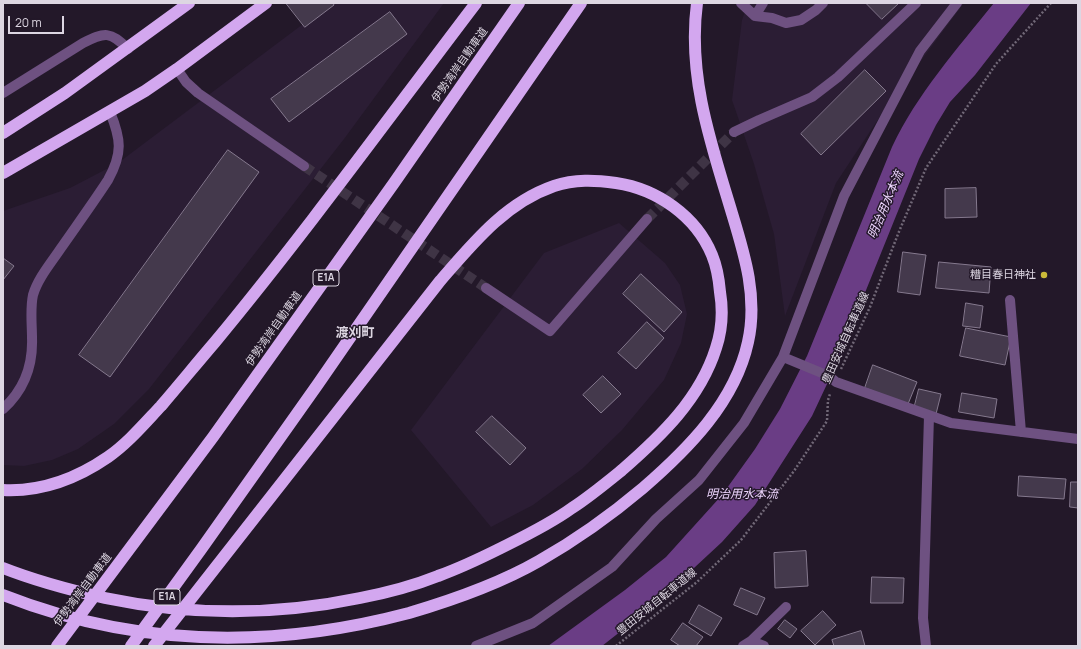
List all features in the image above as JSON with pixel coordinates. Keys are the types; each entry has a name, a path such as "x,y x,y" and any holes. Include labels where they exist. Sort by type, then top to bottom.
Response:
{"highway":[{"path":"3,133 65,93 128,49 189,3"},
{"path":"3,173 110,112 177,69 266,3"},
{"path":"3,490 30,490 50,486 84,472 109,456 138,432 235,318 344,178 476,3"},
{"name":"伊勢湾岸自動車道","path":"57,646 213,437 298,319 519,3"},
{"name":"E1A","path":"131,646 202,548 406,257 581,3"},
{"path":"3,596 66,616 114,628 159,634 207,638 250,638 297,635 340,629 386,619 439,604 490,584 537,562 583,533 625,503 686,448 710,420 728,394 740,368 748,343 752,318 752,293 748,270 712,149 699,92 695,46 697,3"},
{"path":"3,568 40,582 122,601 177,609 208,612 247,612 290,609 382,594 436,577 481,558 526,536 572,509 606,483 646,449 673,422 694,394 708,370 717,346 721,324 721,300 718,278 712,256 701,236 687,218 669,203 647,192 600,180 574,181 553,187 510,209 469,247 440,281 225,557 154,646"}],"street":[{"path":"741,3 755,16 772,18 786,24 801,20 816,10 823,3"},
{"path":"755,16 763,3"},
{"path":"734,132 812,97 838,77 916,3"},
{"path":"476,646 533,623 612,567 656,519 699,480 744,423 783,357 844,196 920,51 957,3"},
{"path":"3,92 95,37 104,35 113,36 128,49"},
{"path":"177,69 186,82 198,93 304,166"},
{"path":"3,409 12,401 28,372 32,356 31,315 33,295 42,276 114,169 118,155 119,143 118,131 110,112"},
{"path":"486,288 550,331 646,219"},
{"path":"1010,300 1021,432"},
{"path":"783,357 832,379 951,423 1078,439"},
{"path":"926,646 923,618 929,416"},
{"path":"747,644 786,607"},
{"path":"747,644 764,646"}],"path":[{"name":"豊田安城自転車道線","path":"616,646 697,582 741,540 794,470 827,421 828,400 832,379 870,307 898,234 926,168 996,64 1051,3"}],"shaded area":[{"path":"331,3 444,3 344,139 149,389 114,424 78,449 52,460 24,466 3,465 3,211 70,188 118,163"},
{"path":"748,3 964,3 885,109 836,183 785,316 774,234 754,164 732,100 742,20"},
{"path":"619,223 665,263 680,285 687,314 681,343 664,380 622,430 582,469 533,505 491,527 411,430 544,253"}],"water":[{"name":"明治用水本流","path":"994,3 1031,3 975,75 950,102 936,125 919,159 835,367 812,416 755,505 722,542 653,606 602,646 548,646 625,590 666,557 722,495 755,449 780,409 807,356 892,147 902,127 938,72"}],"building":[{"path":"286,3 333,3 334,5 305,27"},
{"path":"866,3 899,3 882,19"},
{"path":"390,12 407,34 289,122 271,99"},
{"path":"865,70 886,91 821,155 801,134"},
{"path":"228,150 259,172 110,377 79,355"},
{"path":"976,188 977,217 945,218 945,189"},
{"path":"903,252 926,255 920,295 898,292"},
{"path":"3,258 14,266 3,280"},
{"path":"939,262 991,267 989,293 936,288"},
{"path":"641,274 682,312 664,332 623,294"},
{"path":"966,303 983,306 980,328 963,326"},
{"path":"647,322 664,338 636,369 618,353"},
{"path":"966,328 1011,337 1005,365 960,356"},
{"path":"873,365 917,382 908,404 865,388"},
{"path":"603,376 621,394 601,413 583,395"},
{"path":"919,389 941,394 936,414 914,409"},
{"path":"962,393 997,399 994,418 959,412"},
{"path":"492,416 526,448 510,465 476,432"},
{"path":"1019,476 1066,479 1064,499 1018,496"},
{"path":"1071,482 1078,482 1078,508 1070,507"},
{"path":"806,551 808,586 775,588 774,553"},
{"path":"872,577 904,578 903,603 871,603"},
{"path":"741,588 765,598 757,615 734,605"},
{"path":"699,605 722,618 711,636 689,623"},
{"path":"823,611 836,625 815,645 801,631"},
{"path":"785,620 797,629 790,638 778,629"},
{"path":"683,623 703,637 696,646 680,646 671,640"},
{"path":"861,631 865,646 834,646 832,640"}],"tunnel":[{"path":"647,219 734,132"},
{"path":"304,166 486,288"}],"place":[{"name":"糟目春日神社","path":"1044,275"}],"district":[{"name":"渡刈町","path":"355,333"}]}
